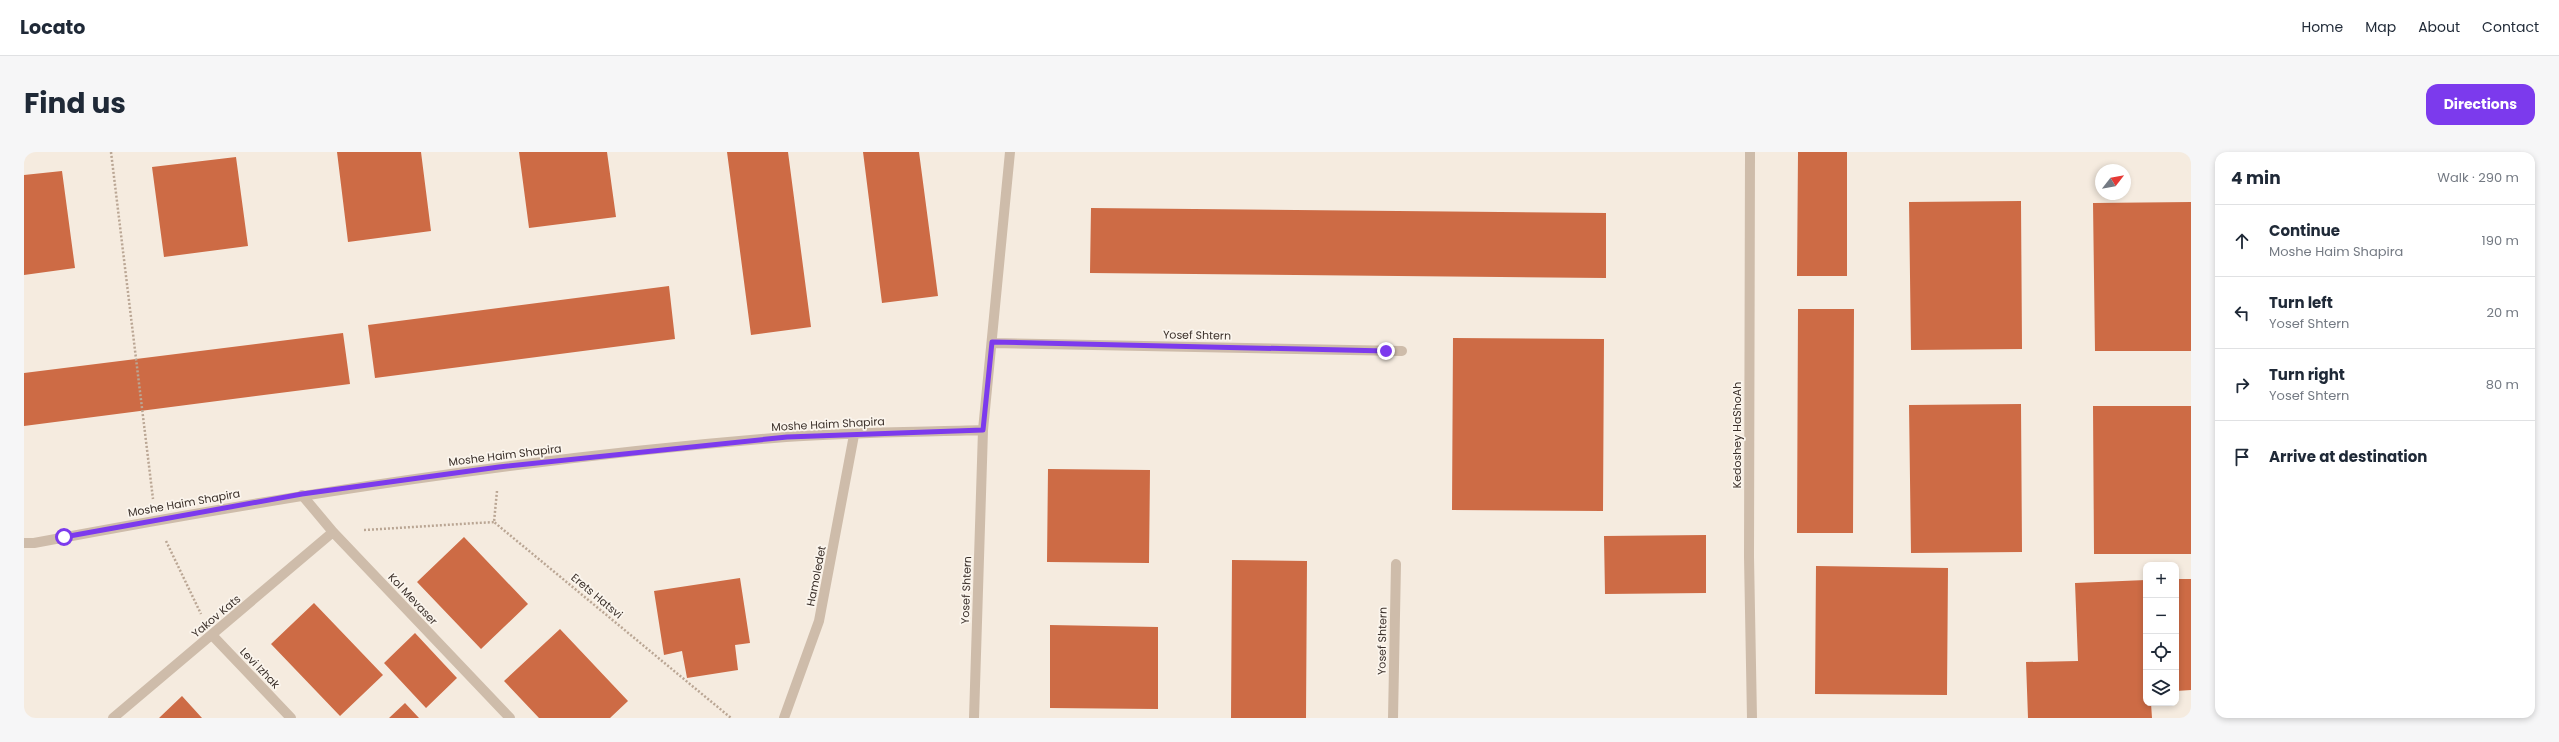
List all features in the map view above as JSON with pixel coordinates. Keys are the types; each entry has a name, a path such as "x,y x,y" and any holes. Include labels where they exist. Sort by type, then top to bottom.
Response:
{"street":[{"name":"Yosef Shtern","path":"974,718 983,430 1010,152"},
{"name":"Kedoshey HaShoAh","path":"1750,152 1749,557 1752,718"},
{"name":"Yosef Shtern","path":"992,342 1402,351"},
{"name":"Moshe Haim Shapira","path":"24,548 29,543 302,494 499,467 787,437 983,430"},
{"name":"Hamoledet","path":"784,718 820,621 854,435"},
{"name":"Kol Mevaser","path":"302,494 334,532 510,718"},
{"name":"Yakov Kats","path":"113,718 334,532"},
{"name":"Yosef Shtern","path":"1393,718 1396,564"},
{"name":"Levi Izhak","path":"212,635 291,718"}],"path":[{"path":"111,152 156,520 212,635"},
{"path":"334,532 494,522 499,467"},
{"name":"Erets Hatsvi","path":"494,522 731,718"}],"building":[{"path":"337,152 421,152 431,231 348,242"},
{"path":"519,152 607,152 616,217 529,228"},
{"path":"727,152 788,152 811,327 751,335"},
{"path":"863,152 919,152 938,296 882,303"},
{"path":"1798,152 1847,152 1847,276 1797,276"},
{"path":"236,157 248,246 164,257 152,167"},
{"path":"62,171 75,268 24,275 24,175"},
{"path":"2021,201 2022,349 1911,350 1909,202"},
{"path":"2191,202 2191,351 2095,351 2093,203"},
{"path":"1091,208 1606,213 1606,278 1090,273"},
{"path":"669,286 675,339 375,378 368,325"},
{"path":"1798,309 1854,309 1853,533 1797,533"},
{"path":"343,333 350,384 24,426 24,373"},
{"path":"1453,338 1604,339 1603,511 1452,510"},
{"path":"2021,404 2022,552 1911,553 1909,405"},
{"path":"2093,406 2191,406 2191,554 2094,554"},
{"path":"1048,469 1150,470 1149,563 1047,562"},
{"path":"1706,535 1706,593 1605,594 1604,536"},
{"path":"464,537 528,604 481,649 417,582"},
{"path":"1232,560 1307,561 1306,718 1231,718"},
{"path":"1816,566 1948,568 1947,695 1815,694"},
{"path":"740,578 750,643 735,645 738,670 687,678 682,651 664,655 654,591"},
{"path":"2179,579 2191,579 2191,690 2179,691"},
{"path":"2143,580 2143,706 2151,706 2152,718 2028,718 2026,662 2078,661 2075,583"},
{"path":"314,603 383,675 340,716 271,644"},
{"path":"1050,625 1158,627 1158,709 1050,708"},
{"path":"560,629 628,701 610,718 539,718 504,681"},
{"path":"415,633 457,678 426,708 384,663"},
{"path":"182,696 202,718 159,718"},
{"path":"405,703 419,718 389,718"}],"route":[{"path":"64,537 302,494 499,467 787,437 983,430 992,342 1386,351"}]}
